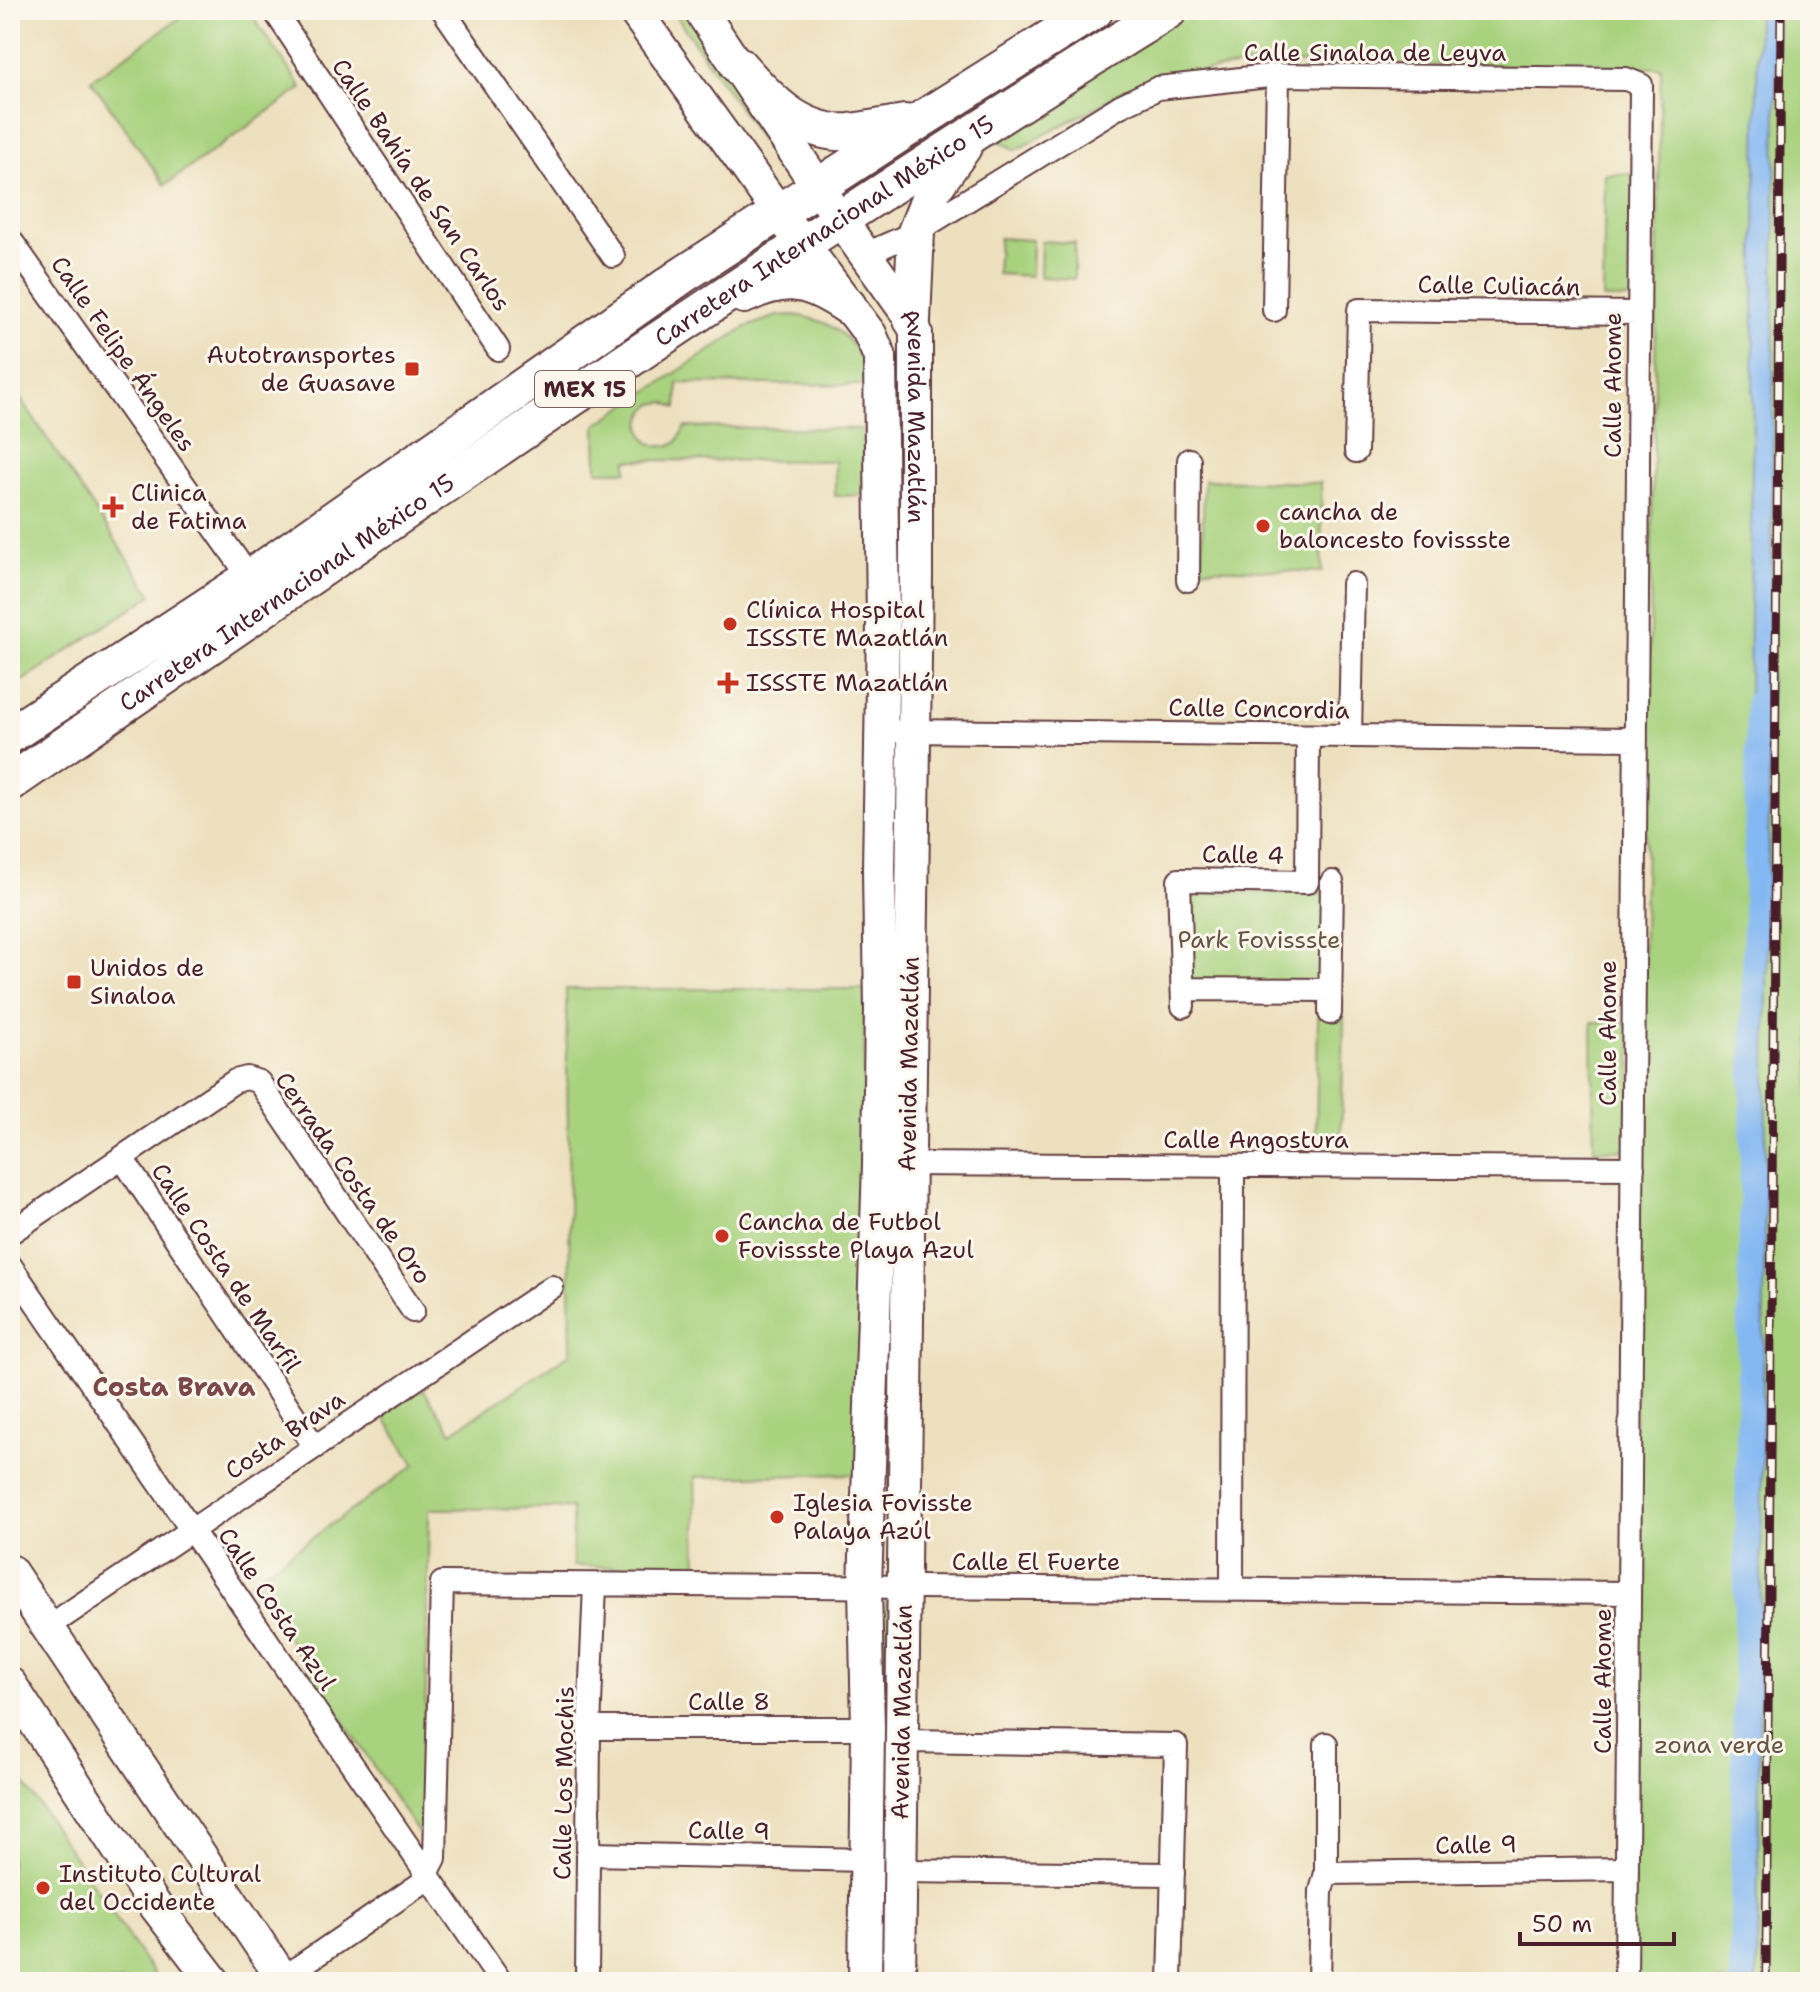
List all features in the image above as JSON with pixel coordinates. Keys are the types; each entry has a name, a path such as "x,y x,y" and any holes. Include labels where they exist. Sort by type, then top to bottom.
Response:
{"main road":[{"name":"Carretera Internacional México 15","path":"10,735 250,578 683,275 1095,10"},
{"name":"Carretera Internacional México 15","path":"10,783 705,307 976,129 1169,10"},
{"path":"738,65 761,92 787,114 816,128 847,132 919,121"},
{"path":"912,320 916,232 933,189 976,129"},
{"path":"705,307 733,301 764,285 783,281 822,288 848,306"},
{"path":"10,715 50,708"}],"street":[{"name":"Calle Bahía de San Carlos","path":"274,10 498,349"},
{"path":"443,10 613,256"},
{"name":"Avenida Mazatlán","path":"634,10 870,334 880,357 881,731 905,1587 899,1982"},
{"name":"Avenida Mazatlán","path":"700,10 839,218 912,320 916,333 913,731 893,1164 865,1587 868,1728 865,1982"},
{"path":"1274,310 1278,75"},
{"name":"Calle Sinaloa de Leyva","path":"866,254 916,232 1158,88 1278,75 1626,79 1641,85"},
{"name":"Calle Ahome","path":"1626,1982 1641,85"},
{"name":"Calle Felipe Ángeles","path":"10,239 250,578"},
{"name":"Calle Culiacán","path":"1356,451 1359,310 1639,313"},
{"path":"1188,580 1189,460"},
{"path":"1350,736 1353,584"},
{"name":"Calle Concordia","path":"881,731 1636,739"},
{"name":"Calle 4","path":"1308,736 1307,882 1179,880 1183,998 1330,1002 1332,882"},
{"name":"Cerrada Costa de Oro","path":"122,1158 235,1081 247,1078 259,1082 413,1311"},
{"path":"10,1233 122,1158"},
{"name":"Calle Costa de Marfil","path":"122,1158 315,1447"},
{"name":"Calle Angostura","path":"893,1164 1633,1168"},
{"path":"1232,1590 1233,1166"},
{"name":"Calle Costa Azul","path":"10,1265 501,1982"},
{"name":"Costa Brava","path":"48,1627 552,1287"},
{"path":"10,1571 282,1981 429,1878"},
{"name":"Calle El Fuerte","path":"429,1878 435,1858 442,1583 1629,1593"},
{"name":"Calle Los Mochis","path":"587,1982 589,1728 595,1585"},
{"path":"10,1684 154,1904 214,1982"},
{"name":"Calle 8","path":"589,1728 868,1728"},
{"path":"901,1741 1176,1745 1170,1982"},
{"path":"1319,1982 1321,1891 1326,1873 1326,1744"},
{"name":"Calle 9","path":"590,1854 867,1860"},
{"name":"Calle 9","path":"1326,1873 1627,1869"},
{"path":"899,1871 1173,1874"},
{"path":"587,1982 602,1982"}],"green space":[{"path":"191,10 248,10 302,88 165,185 91,80"},
{"path":"672,10 691,10 786,165 774,159"},
{"name":"zona verde","path":"1193,10 1810,10 1810,1982 1632,1982 1628,1745 1661,68 1271,63 1152,77 1016,150 1000,141 1017,123"},
{"path":"1605,174 1635,174 1635,299 1603,299"},
{"path":"999,238 1032,240 1031,276 997,274"},
{"path":"1041,241 1075,243 1074,279 1040,277"},
{"path":"777,316 807,317 833,328 853,345 863,370 863,385 678,383 677,408 665,402 653,404 645,412 642,421 644,437 657,446 667,446 677,442 685,427 863,429 863,495 835,496 835,461 627,460 627,471 597,471 596,425 746,327"},
{"path":"10,383 152,595 22,681 10,684"},
{"path":"1204,480 1321,483 1322,572 1202,568"},
{"name":"Park Fovissste","path":"1186,892 1330,893 1332,988 1186,986"},
{"path":"566,989 865,989 858,1474 695,1477 697,1568 573,1566 572,1508 429,1509 423,1840 250,1582 415,1465 383,1415 423,1389 452,1432 571,1353"},
{"path":"1318,1017 1344,1017 1341,1141 1316,1141"},
{"path":"1592,1022 1632,1023 1631,1150 1594,1150"},
{"path":"890,1599 892,1982 881,1982 882,1610"},
{"name":"Instituto Cultural del Occidente","path":"10,1762 159,1982 10,1982"}],"water":[{"path":"1758,10 1777,10 1757,1982 1732,1982"}],"waterway":[{"path":"1732,1982 1749,697"}],"railway":[{"path":"1766,1982 1781,10"}],"place":[{"name":"Autotransportes de Guasave","path":"412,369"},
{"name":"Clinica de Fatima","path":"113,507"},
{"name":"cancha de baloncesto fovissste","path":"1263,526"},
{"name":"Clínica Hospital ISSSTE Mazatlán","path":"730,624"},
{"name":"ISSSTE Mazatlán","path":"728,683"},
{"name":"Unidos de Sinaloa","path":"74,982"},
{"name":"Cancha de Futbol Fovissste Playa Azul","path":"722,1236"},
{"name":"Iglesia Fovisste Palaya Azúl","path":"777,1517"},
{"name":"Instituto Cultural del Occidente","path":"43,1888"}],"district":[{"name":"Costa Brava","path":"174,1386"}]}
